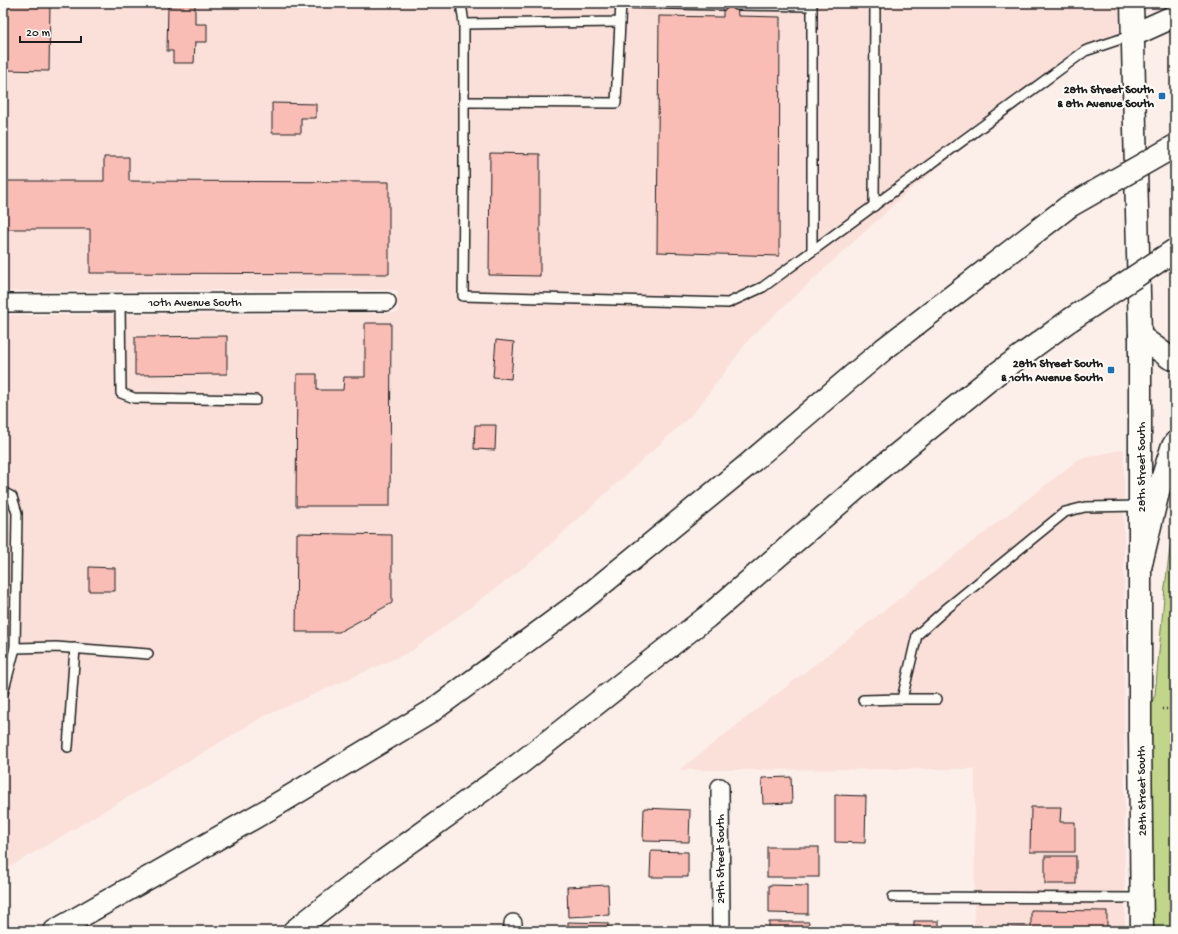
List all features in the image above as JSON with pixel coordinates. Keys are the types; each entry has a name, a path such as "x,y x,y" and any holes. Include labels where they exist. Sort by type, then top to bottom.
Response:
{"main road":[{"name":"28th Street South","path":"1132,3 1140,336 1140,740 1142,931"},
{"path":"1132,35 1175,16"},
{"path":"55,931 271,808 429,713 580,602 744,468 884,349 1068,207 1175,146"},
{"path":"294,931 385,860 518,764 707,617 878,470 989,380 1070,320 1175,250"},
{"path":"1140,336 1170,358 1175,359"},
{"path":"1140,568 1158,492 1175,443"}],"street":[{"name":"10th Avenue South","path":"3,303 387,302"},
{"name":"29th Street South","path":"720,787 721,931"}],"lane":[{"path":"461,3 464,24 463,296 728,303 763,287 1085,51 1132,35"},
{"path":"464,102 616,103 621,3"},
{"path":"624,3 723,5"},
{"path":"874,206 875,3"},
{"path":"737,5 812,6 812,251"},
{"path":"464,24 620,22"},
{"path":"120,302 121,393 134,398 256,400"},
{"path":"3,492 12,497 17,513 15,648 3,693"},
{"path":"902,699 917,635 1065,512 1085,508 1141,506"},
{"path":"15,648 74,648 148,654"},
{"path":"68,747 74,648"},
{"path":"863,700 937,699"},
{"path":"893,898 1142,898"}],"shaded area":[{"path":"3,3 1122,3 1122,26 1119,28 1120,32 1084,51 910,190 751,337 695,412 531,562 412,651 263,717 3,871 3,315 398,313 397,290 3,291"},
{"path":"1124,449 1125,931 974,931 975,769 679,770 1079,459"}],"green space":[{"path":"1175,510 1175,931 1142,931 1140,732 1155,695 1165,587"}],"building":[{"path":"3,3 50,3 49,71 3,70"},
{"path":"177,3 195,3 195,24 207,24 207,42 195,42 194,63 173,63 173,51 167,51 168,5 177,5"},
{"path":"723,3 737,3 738,16 780,17 779,256 657,252 659,16 723,17"},
{"path":"272,103 316,104 316,118 301,118 301,133 272,133"},
{"path":"490,153 540,154 540,276 489,275"},
{"path":"104,157 129,157 129,181 389,182 389,274 90,273 90,229 3,229 3,181 104,181"},
{"path":"365,323 391,323 390,506 296,506 297,374 317,374 317,390 343,390 344,377 365,377"},
{"path":"227,336 227,374 135,375 135,337"},
{"path":"496,340 514,342 511,379 493,377"},
{"path":"475,425 496,425 495,450 474,449"},
{"path":"297,533 392,535 392,603 339,632 296,632"},
{"path":"89,567 115,568 115,591 89,591"},
{"path":"791,777 792,803 763,804 762,778"},
{"path":"835,795 866,796 865,843 835,842"},
{"path":"1031,807 1061,807 1060,822 1075,822 1075,852 1030,852"},
{"path":"644,808 690,810 689,842 643,841"},
{"path":"767,847 819,847 819,877 767,877"},
{"path":"651,851 688,852 688,877 650,877"},
{"path":"1045,856 1076,856 1076,884 1045,884"},
{"path":"608,885 609,915 568,917 567,887"},
{"path":"769,885 808,886 808,914 769,913"},
{"path":"1031,910 1107,911 1107,931 1031,931"},
{"path":"914,921 939,921 939,931 914,931"},
{"path":"568,922 608,923 608,931 568,931"},
{"path":"769,922 809,922 808,931 769,931"},
{"path":"1029,928 1029,931 990,931 990,929"}],"place":[{"name":"28th Street South & 8th Avenue South","path":"1162,96"},
{"name":"28th Street South & 10th Avenue South","path":"1111,370"}]}
